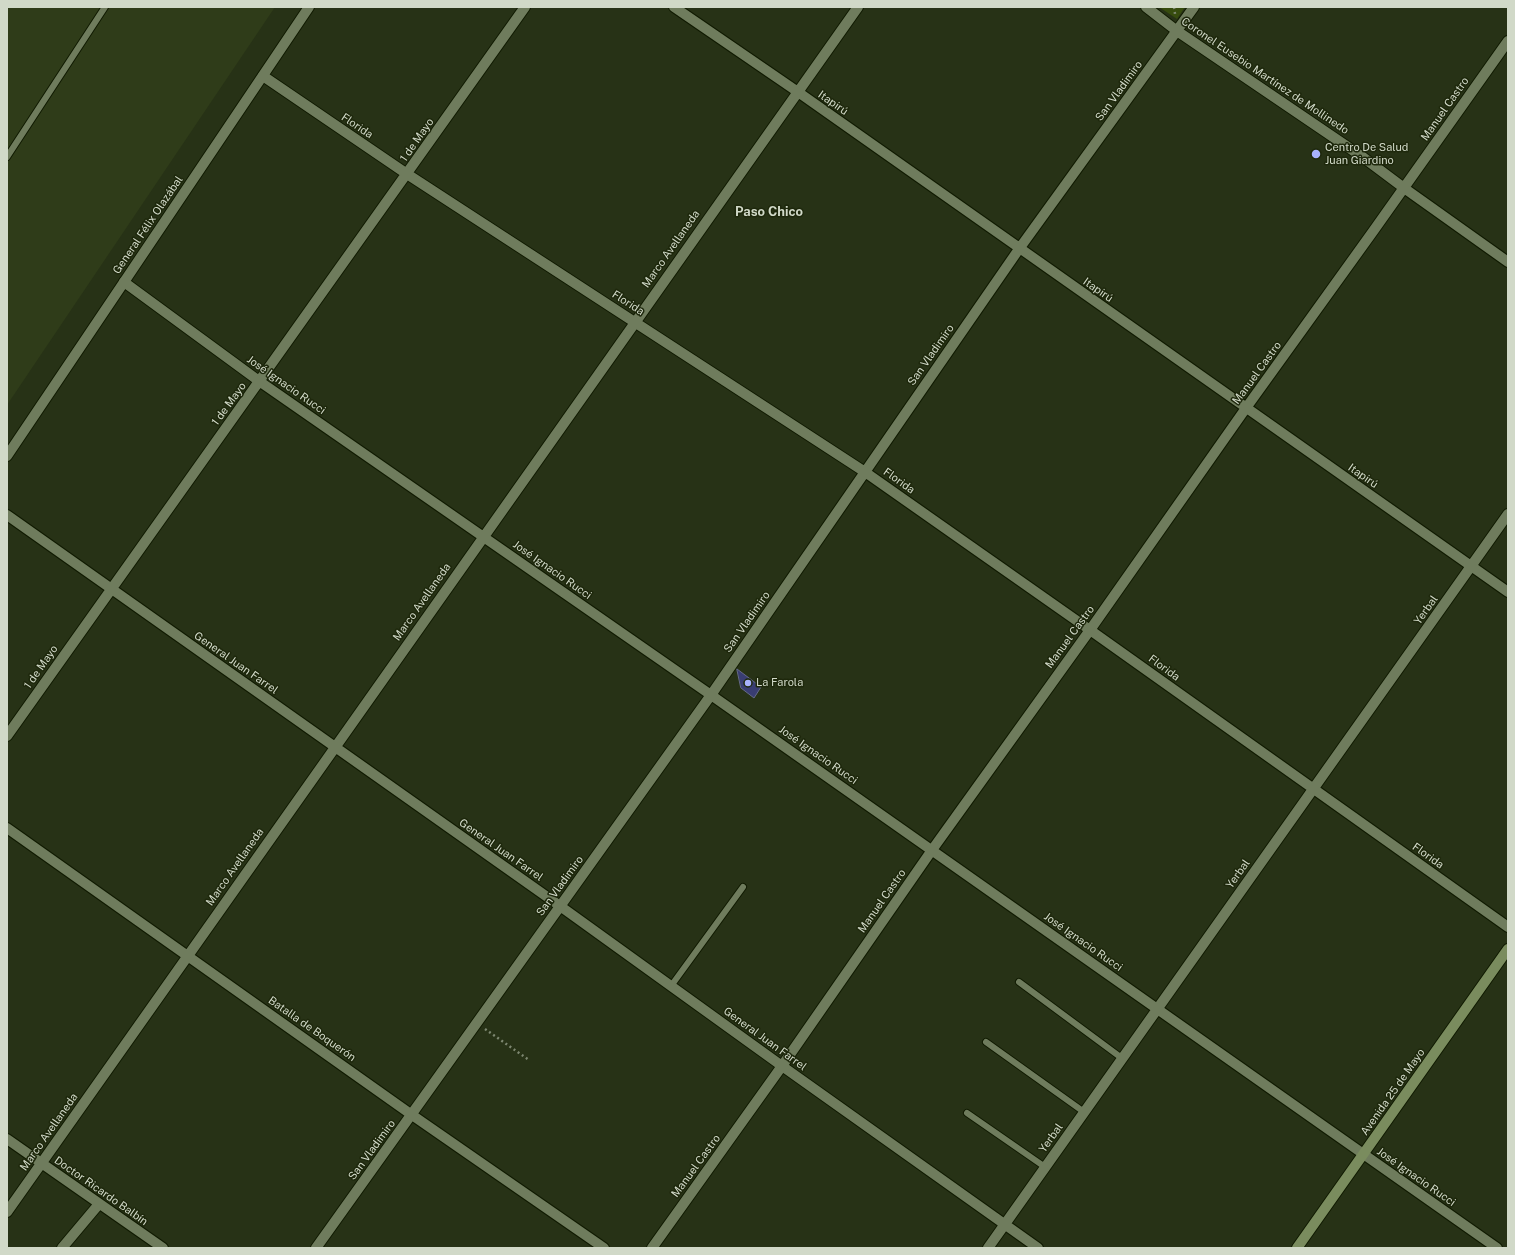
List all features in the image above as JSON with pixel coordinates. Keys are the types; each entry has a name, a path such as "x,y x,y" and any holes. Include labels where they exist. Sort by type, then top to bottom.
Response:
{"main road":[{"name":"Avenida 25 de Mayo","path":"1297,1248 1508,950"}],"street":[{"name":"General Félix Olazábal","path":"7,456 309,7"},
{"name":"1 de Mayo","path":"7,736 525,7"},
{"name":"Itapirú","path":"674,7 798,92 1019,250 1508,592"},
{"name":"Marco Avellaneda","path":"7,1212 634,322 858,7"},
{"name":"Coronel Eusebio Martínez de Mollinedo","path":"1146,7 1177,31 1364,158 1508,262"},
{"name":"San Vladimiro","path":"316,1248 711,695 1019,250 1194,7"},
{"name":"Manuel Castro","path":"652,1248 782,1066 932,850 1508,41"},
{"name":"Florida","path":"262,76 407,174 865,472 1508,926"},
{"name":"José Ignacio Rucci","path":"124,282 259,381 711,695 1497,1248"},
{"name":"Yerbal","path":"988,1248 1508,514"},
{"name":"General Juan Farrel","path":"7,515 560,906 1038,1248"},
{"name":"Batalla de Boquerón","path":"7,828 412,1115 604,1248"},
{"name":"Doctor Ricardo Balbín","path":"7,1139 163,1248"},
{"path":"62,1248 99,1204"}],"lane":[{"path":"7,157 105,7"},
{"path":"671,986 743,887"},
{"path":"1019,982 1123,1059"},
{"path":"986,1042 1084,1112"},
{"path":"967,1113 1045,1167"}],"path":[{"path":"477,1023 529,1060"}],"shaded area":[{"path":"7,7 275,7 7,405"},
{"path":"1159,7 1185,7 1177,19"}],"building":[{"name":"La Farola","path":"737,669 761,687 754,698 741,688"}],"place":[{"name":"Centro De Salud Juan Giardino","path":"1316,154"},
{"name":"La Farola","path":"748,683"}],"district":[{"name":"Paso Chico","path":"769,212"}]}
